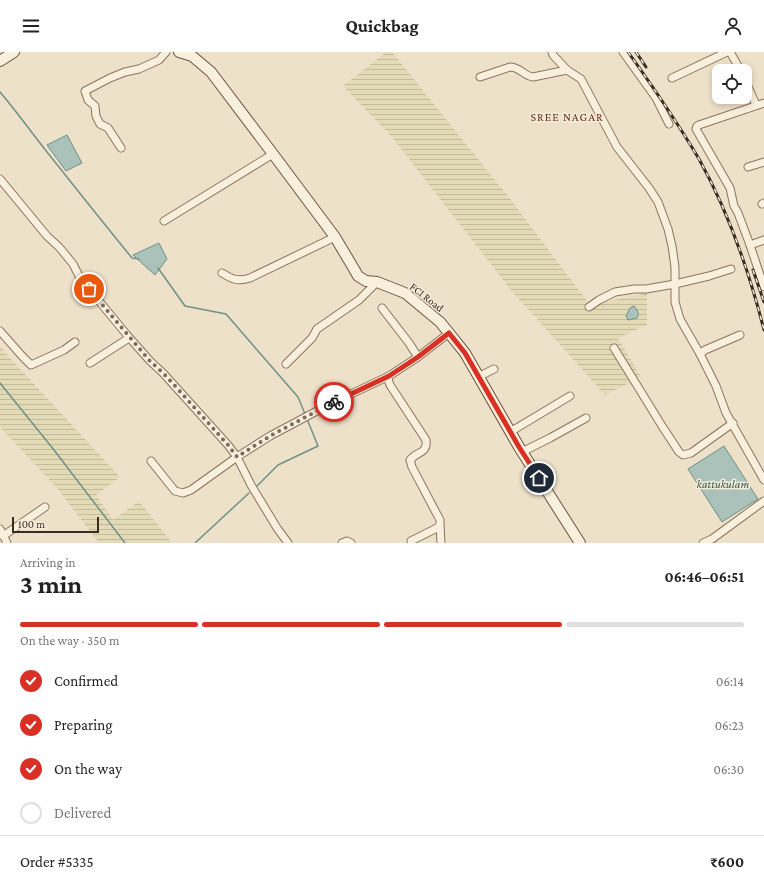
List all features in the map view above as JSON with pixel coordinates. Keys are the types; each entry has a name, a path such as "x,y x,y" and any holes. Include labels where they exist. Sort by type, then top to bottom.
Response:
{"street":[{"path":"0,60 14,52"},
{"path":"121,148 108,128 100,124 96,116 95,106 88,100 85,92 110,78 125,72 139,69 159,60 166,52"},
{"name":"FCI Road","path":"179,52 192,56 211,72 335,237 358,276 366,281 377,282 405,293 440,322 449,333 465,353 522,452 580,543"},
{"path":"552,52 567,70 580,79 617,147 658,202 668,229 672,246 675,267 674,302 680,319 716,386 726,413 764,480"},
{"path":"623,52 656,98 669,124"},
{"path":"672,78 728,52 736,64"},
{"path":"480,77 510,67 515,67 528,77 567,70"},
{"path":"752,96 756,105"},
{"path":"764,103 696,126 696,129 730,188 734,206 761,271 764,287"},
{"path":"164,220 273,154"},
{"path":"748,168 764,162"},
{"path":"0,179 47,236 59,246 73,264 80,278 129,338 228,445 237,457 251,485 277,528 288,543"},
{"path":"222,273 233,279 244,280 335,237"},
{"path":"750,245 764,240"},
{"path":"589,307 615,292 674,284 731,269"},
{"path":"286,364 312,338 318,329 359,300 377,282"},
{"path":"382,308 418,357"},
{"path":"0,330 31,365 64,350 74,342"},
{"path":"151,461 175,492 191,490 237,457 284,429 330,404 389,376 418,357 449,333"},
{"path":"700,354 705,350 740,335"},
{"path":"90,363 129,338"},
{"path":"614,348 662,426 679,452 683,455 691,453 732,423"},
{"path":"478,376 494,369"},
{"path":"389,376 388,379 390,385 426,440 427,445 424,450 410,460 412,467 440,520 441,543"},
{"path":"510,432 570,396"},
{"path":"522,452 586,418"},
{"path":"704,543 712,539 764,501"},
{"path":"3,536 46,507"},
{"path":"411,541 440,525"},
{"path":"0,529 7,543"},
{"path":"342,543 347,541 351,543"}],"shaded area":[{"path":"386,52 392,52 511,200 590,305 647,293 647,325 618,338 641,377 605,395 510,289 392,137 343,86"},
{"path":"0,346 120,477 96,495 113,520 139,501 172,543 99,543 57,488 0,427"}],"water":[{"path":"67,135 82,163 66,171 47,145"},
{"path":"159,243 167,259 155,275 133,255"},
{"path":"634,306 638,312 638,316 637,318 628,320 626,316 630,308"},
{"name":"kattukulam","path":"724,446 758,499 722,522 688,469"}],"waterway":[{"path":"0,92 132,258 139,259"},
{"path":"158,268 185,306 226,314 298,397 305,414"},
{"path":"0,383 54,450 125,543"},
{"path":"257,486 278,465 318,446 307,419"},
{"path":"195,543 249,493"}],"railway":[{"path":"628,52 656,91 710,179 729,221 745,264 764,330"},
{"path":"636,52 646,67"},
{"path":"753,270 764,302"}],"way so far":[{"path":"89,289 150,361 176,387 237,457 270,436 334,402"}],"district":[{"name":"SREE NAGAR","path":"567,117"}],"route":[{"path":"334,402 389,376 418,357 449,333 465,353 519,447 539,478"}]}
